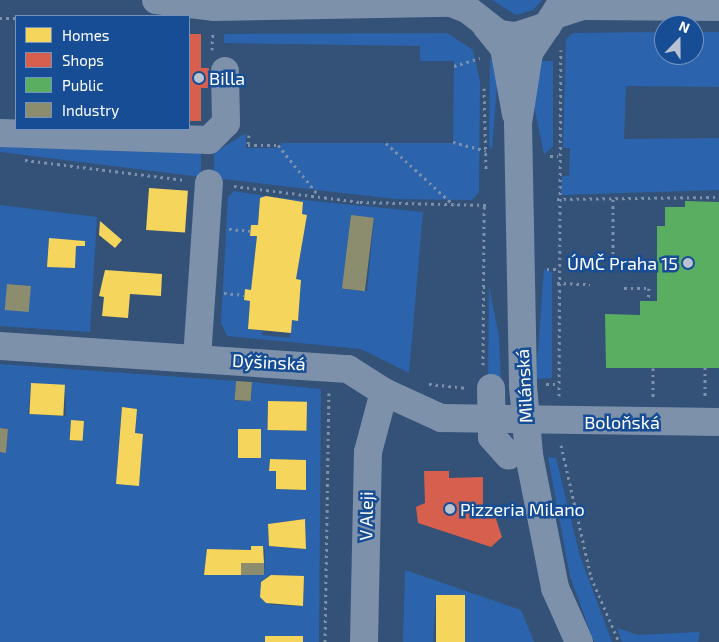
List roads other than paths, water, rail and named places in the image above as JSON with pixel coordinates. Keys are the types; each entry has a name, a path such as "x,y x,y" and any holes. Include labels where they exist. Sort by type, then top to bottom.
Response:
{"street":[{"path":"156,0 214,7 452,3 478,23 516,36 557,20 583,6 719,7"},
{"name":"Milánská","path":"518,123 529,53 557,20"},
{"name":"Milánská","path":"478,23 504,48 518,123 522,386 525,422 555,588 579,642"},
{"path":"0,133 209,140 226,123 225,71"},
{"path":"197,358 209,183"},
{"name":"Dýšinská","path":"0,346 348,369 384,392 441,418 492,422 525,422"},
{"path":"487,388 492,422 492,437 509,456"},
{"name":"V Aleji","path":"364,642 368,452 384,392"},
{"name":"Boloňská","path":"525,422 560,422 712,413"}],"place":[{"name":"Billa","path":"199,78"},
{"name":"ÚMČ Praha 15","path":"688,263"},
{"name":"Pizzeria Milano","path":"450,509"}]}
